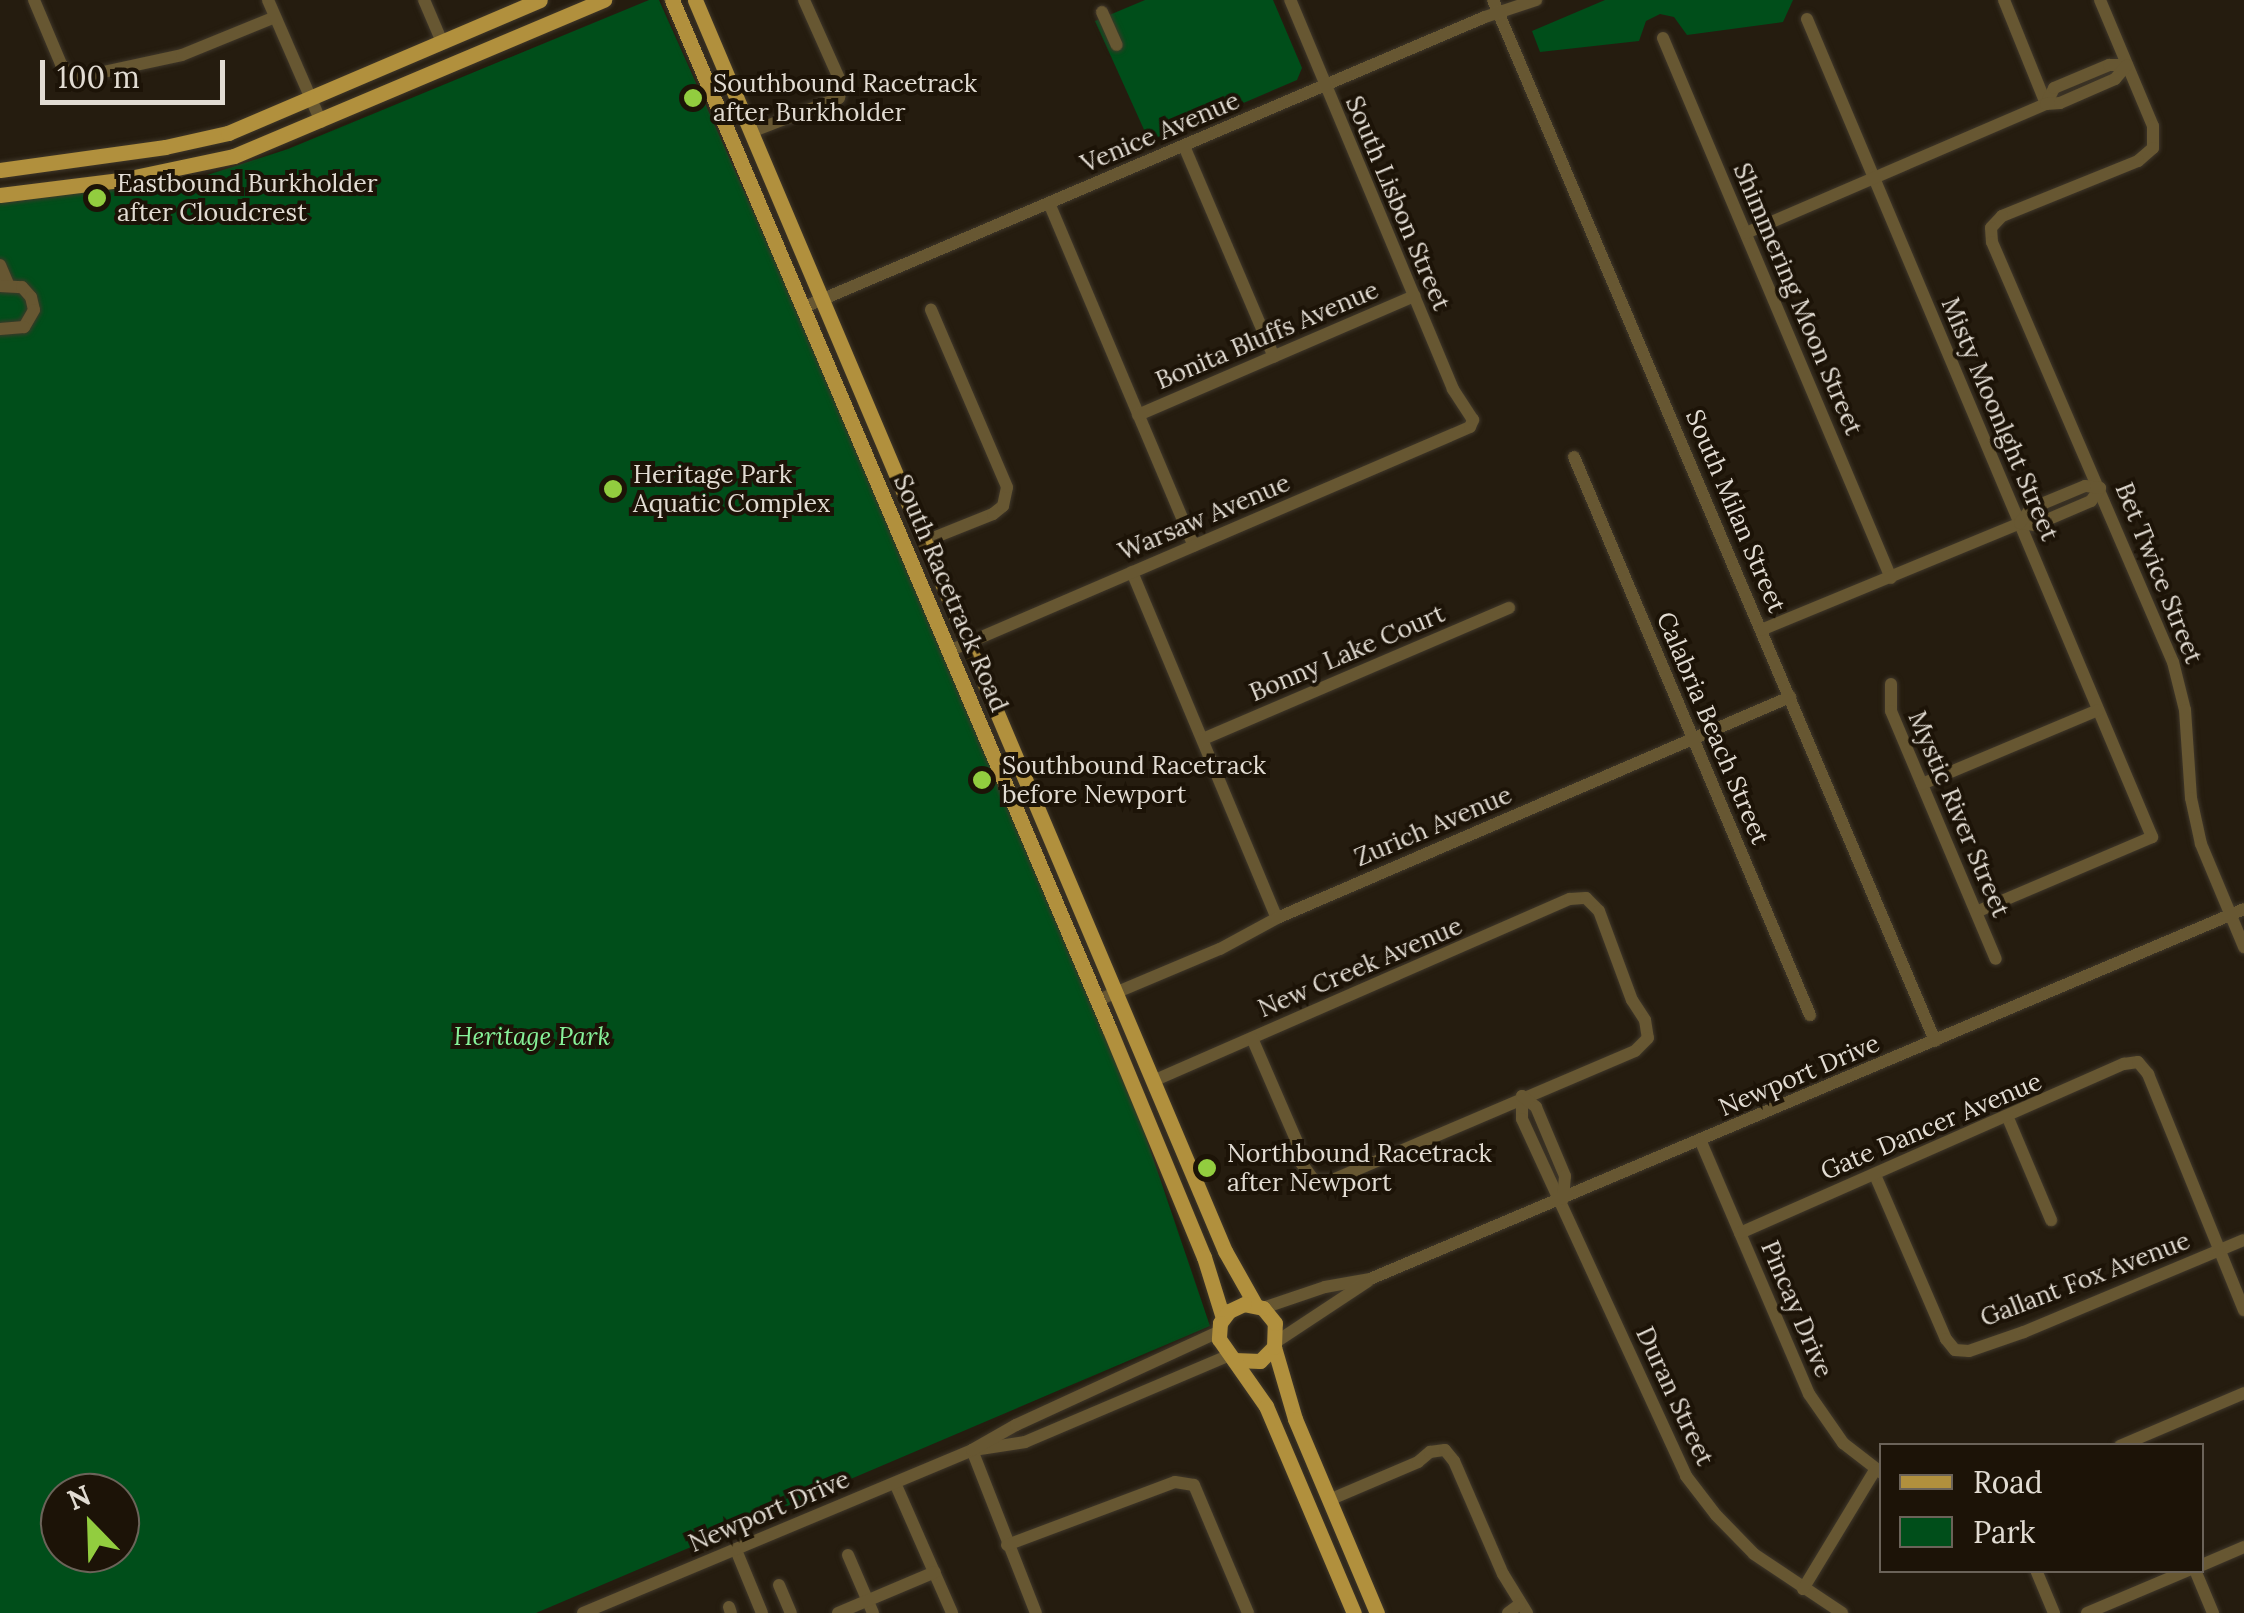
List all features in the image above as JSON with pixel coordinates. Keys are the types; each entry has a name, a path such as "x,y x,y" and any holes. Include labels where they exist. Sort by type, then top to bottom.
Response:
{"main road":[{"path":"0,170 196,141 259,123 540,0"},
{"path":"0,194 186,168 234,156 604,0"},
{"name":"South Racetrack Road","path":"672,0 1204,1257 1220,1325"},
{"name":"South Racetrack Road","path":"695,0 1225,1251 1260,1307"},
{"path":"1354,1613 1266,1406 1231,1358 1220,1325 1236,1306 1260,1307 1276,1322 1275,1345 1283,1386 1375,1609"},
{"path":"1231,1358 1260,1361 1275,1345"}],"street":[{"path":"34,0 61,64 68,74 80,78 182,55 274,17"},
{"path":"268,0 320,122"},
{"path":"424,0 442,42"},
{"path":"751,132 839,98 842,85 804,0"},
{"name":"South Lisbon Street","path":"1290,0 1453,389 1473,420"},
{"name":"Venice Avenue","path":"802,308 1324,86 1496,7 1536,0"},
{"path":"2004,0 2046,104"},
{"path":"1746,233 2046,104 2054,88 2109,65 2127,66 2100,0"},
{"name":"South Milan Street","path":"1496,7 1935,1041"},
{"path":"1102,12 1117,45"},
{"name":"Misty Moonlght Street","path":"1807,20 2152,837 1976,912"},
{"name":"Shimmering Moon Street","path":"1664,38 1891,578"},
{"name":"Bet Twice Street","path":"2127,66 2153,126 2153,148 2138,161 2002,216 1992,228 1992,242 2173,662 2185,710 2196,820 2237,912 2244,947"},
{"path":"1184,146 1274,357"},
{"path":"1049,203 1194,546"},
{"path":"0,264 4,285 27,291 34,310 24,327 0,329"},
{"name":"Bonita Bluffs Avenue","path":"1138,415 1414,296"},
{"path":"923,542 993,514 1003,506 1007,487 931,310"},
{"name":"Warsaw Avenue","path":"949,651 1470,427 1473,420"},
{"name":"Calabria Beach Street","path":"1574,457 1810,1015"},
{"path":"1761,630 2020,523 2034,524 2091,501 2100,488"},
{"path":"1132,572 1277,918"},
{"name":"Bonny Lake Court","path":"1202,739 1510,608"},
{"name":"Mystic River Street","path":"1891,684 1890,710 1996,960"},
{"name":"Zurich Avenue","path":"1096,1000 1790,697"},
{"path":"1922,784 2098,710"},
{"name":"New Creek Avenue","path":"1153,1080 1570,899 1586,898 1599,911 1624,983 1645,1020 1648,1038 1635,1051 1522,1096"},
{"name":"Newport Drive","path":"1275,1345 1370,1279 2237,912"},
{"path":"1252,1038 1302,1164 1314,1180 1332,1180 1522,1096"},
{"name":"Gate Dancer Avenue","path":"1740,1233 2124,1064 2138,1062 2148,1074 2219,1250"},
{"name":"Duran Street","path":"1522,1096 1522,1119 1550,1182 1563,1200 1686,1476 1732,1534 1842,1613"},
{"path":"2008,1118 2051,1220"},
{"name":"Pincay Drive","path":"1701,1142 1819,1413 1843,1443 1878,1471"},
{"name":"Gallant Fox Avenue","path":"1875,1174 1946,1339 1956,1350 1968,1351 2024,1332 2244,1240"},
{"path":"2219,1250 2244,1310"},
{"name":"Newport Drive","path":"1260,1307 1326,1286 1370,1279"},
{"name":"Newport Drive","path":"584,1613 972,1450 1220,1325"},
{"name":"Newport Drive","path":"972,1450 1024,1442 1231,1358"},
{"path":"2127,1443 2244,1393"},
{"path":"972,1450 1036,1613"},
{"path":"1329,1500 1418,1462 1430,1452 1445,1450 1524,1608 1508,1613"},
{"path":"1804,1589 1878,1471"},
{"path":"894,1482 952,1613"},
{"path":"1007,1546 1175,1482 1194,1485 1248,1613"},
{"path":"2204,1564 2244,1547"},
{"path":"736,1550 762,1613"},
{"path":"848,1555 870,1607"},
{"path":"838,1613 870,1607 934,1572"},
{"path":"2037,1573 2054,1613"},
{"path":"2086,1613 2185,1573"},
{"path":"2193,1573 2213,1613"},
{"path":"780,1585 792,1613"},
{"path":"1354,1613 1375,1609"}],"green space":[{"name":"Heritage Park","path":"649,0 659,0 936,621 1109,1028 1210,1326 536,1613 0,1613 0,199 201,177 288,149"},
{"path":"1145,0 1273,0 1302,68 1297,80 1150,143 1095,21"},
{"path":"1605,0 1793,0 1783,22 1687,35 1674,17 1660,14 1646,21 1639,41 1540,52 1532,31"}],"place":[{"name":"Southbound Racetrack after Burkholder","path":"693,98"},
{"name":"Eastbound Burkholder after Cloudcrest","path":"97,198"},
{"name":"Heritage Park Aquatic Complex","path":"613,489"},
{"name":"Southbound Racetrack before Newport","path":"982,780"},
{"name":"Northbound Racetrack after Newport","path":"1207,1168"}]}
